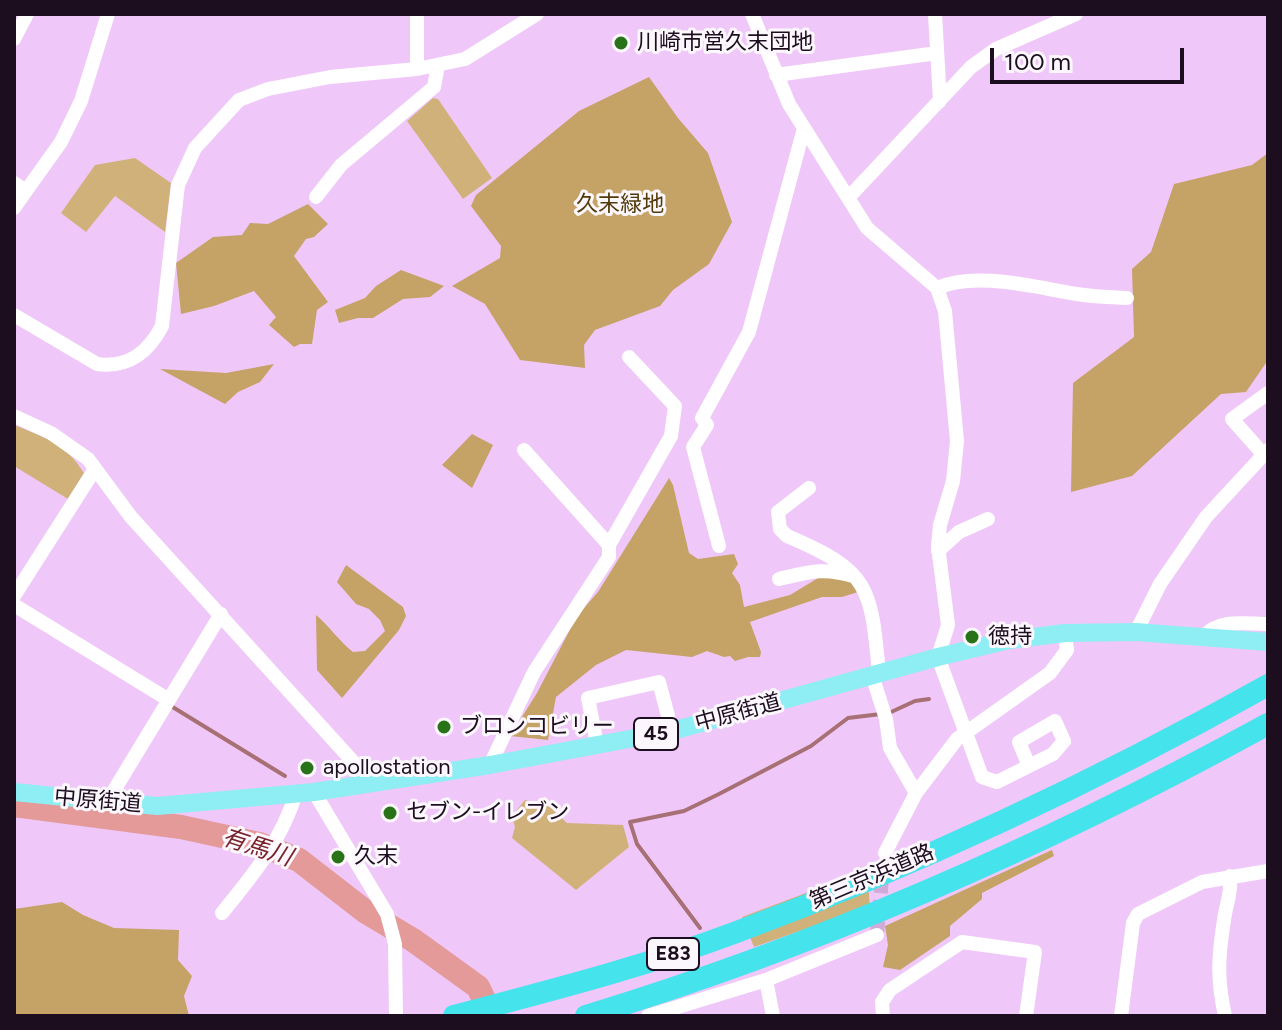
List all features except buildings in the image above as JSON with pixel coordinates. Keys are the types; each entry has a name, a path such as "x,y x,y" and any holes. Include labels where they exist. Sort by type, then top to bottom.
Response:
{"highway":[{"name":"第三京浜道路","path":"454,1016 650,961 732,934 885,863 1041,803 1268,685"},
{"name":"第三京浜道路","path":"586,1016 745,964 889,908 1051,835 1268,724"}],"main road":[{"name":"中原街道","path":"14,792 157,806 305,793 490,765 672,731 1009,640 1065,633 1136,632 1268,642"}],"street":[{"path":"14,39 27,14"},
{"path":"14,208 20,187 61,142 81,101 108,14"},
{"path":"417,14 417,69"},
{"path":"14,315 97,364 132,361 155,340 162,326 178,185 195,148 239,100 268,89 330,77 417,69 465,59 537,14"},
{"path":"752,14 776,75 804,128 867,228 937,288 945,311 957,441 953,481 940,525 938,551 948,625 938,657 982,777 997,782 1029,766"},
{"path":"935,14 940,101"},
{"path":"849,197 971,67 996,49 1076,14"},
{"path":"776,75 937,53"},
{"path":"316,197 341,165 434,87 438,65"},
{"path":"719,546 693,447 707,425 702,418 749,332 804,128"},
{"path":"937,288 945,284 993,281 1127,298"},
{"path":"490,765 534,672 609,557 609,545 671,436 675,406 629,357"},
{"path":"1136,632 1160,584 1206,517 1265,452 1232,419 1268,393"},
{"path":"14,416 70,444 88,459 131,517 357,766 367,783"},
{"path":"524,450 609,545"},
{"path":"14,596 95,469"},
{"path":"809,488 778,512 780,529 787,536 843,563 866,594 873,613 875,674 890,748 916,793"},
{"path":"938,551 959,532 988,519"},
{"path":"779,579 817,569 832,569 854,576"},
{"path":"14,605 169,700"},
{"path":"107,802 221,614"},
{"path":"1204,637 1209,629 1222,624 1268,624"},
{"path":"885,863 916,793 965,732 1050,673 1067,650 1065,633"},
{"path":"597,744 588,698 659,682 672,731"},
{"path":"222,913 265,859 305,793 387,914 395,944 396,1016"},
{"path":"1121,1016 1133,923 1138,914 1202,882 1268,871"},
{"path":"1225,1016 1217,981 1225,910 1232,893 1230,876"},
{"path":"648,1016 678,1011 766,980 877,935"},
{"path":"883,1016 882,1002 890,990 962,942 1035,952 1026,1016"},
{"path":"766,980 773,1016"}],"shaded area":[{"path":"433,98 438,99 492,178 463,199 407,121"},
{"path":"135,158 171,183 165,232 115,196 86,232 61,213 95,165"},
{"path":"14,425 54,443 77,463 84,473 68,499 14,466"},
{"path":"525,800 548,805 567,823 623,825 629,847 576,890 512,838 515,827 512,816"},
{"path":"867,870 871,921 811,927 754,947 742,917"}],"green space":[{"name":"久末緑地","path":"649,77 708,153 732,222 709,264 673,290 660,306 595,330 584,345 585,368 520,360 485,304 452,286 500,258 501,246 471,206 476,195 579,111"},
{"path":"1268,153 1268,360 1246,392 1221,394 1132,476 1071,492 1073,383 1134,337 1132,269 1151,252 1174,184 1252,165"},
{"path":"308,204 328,224 314,237 306,239 294,256 328,302 317,310 312,344 294,347 269,325 276,317 254,291 181,314 176,263 213,237 242,235 250,223 268,224"},
{"path":"401,270 444,286 430,297 403,299 373,318 339,323 335,310 365,298 376,286"},
{"path":"274,364 260,382 238,392 225,404 160,369 226,373"},
{"path":"472,434 493,445 472,488 442,465"},
{"path":"669,478 689,553 698,559 734,554 738,564 732,573 740,585 744,607 790,595 823,575 849,579 858,592 842,597 822,597 750,622 760,657 735,661 730,656 707,651 692,657 626,650 596,665 556,697 548,740 510,736 537,693 577,616 598,592"},
{"path":"346,565 403,607 406,616 399,630 342,698 317,670 316,615 353,652 365,651 385,631 380,620 369,609 356,604 337,582"},
{"path":"1052,850 1054,856 982,893 982,899 950,926 950,936 900,970 883,967 888,945 885,926"},
{"path":"62,902 114,928 179,930 178,960 192,976 184,996 189,1016 14,1016 14,909"}],"waterway":[{"path":"700,928 637,844 630,822 684,811 811,746 848,718 889,713 915,701 929,699"},
{"path":"171,706 285,776"},
{"name":"有馬川","path":"14,805 181,827 259,844 299,860 366,912 413,940 478,987 492,1016"}],"tunnel":[{"path":"877,935 883,868"}],"place":[{"name":"川崎市営久末団地","path":"621,43"},
{"name":"徳持","path":"972,637"},
{"name":"ブロンコビリー","path":"444,727"},
{"name":"apollostation","path":"307,768"},
{"name":"セブン-イレブン","path":"390,813"},
{"name":"久末","path":"338,857"}]}
